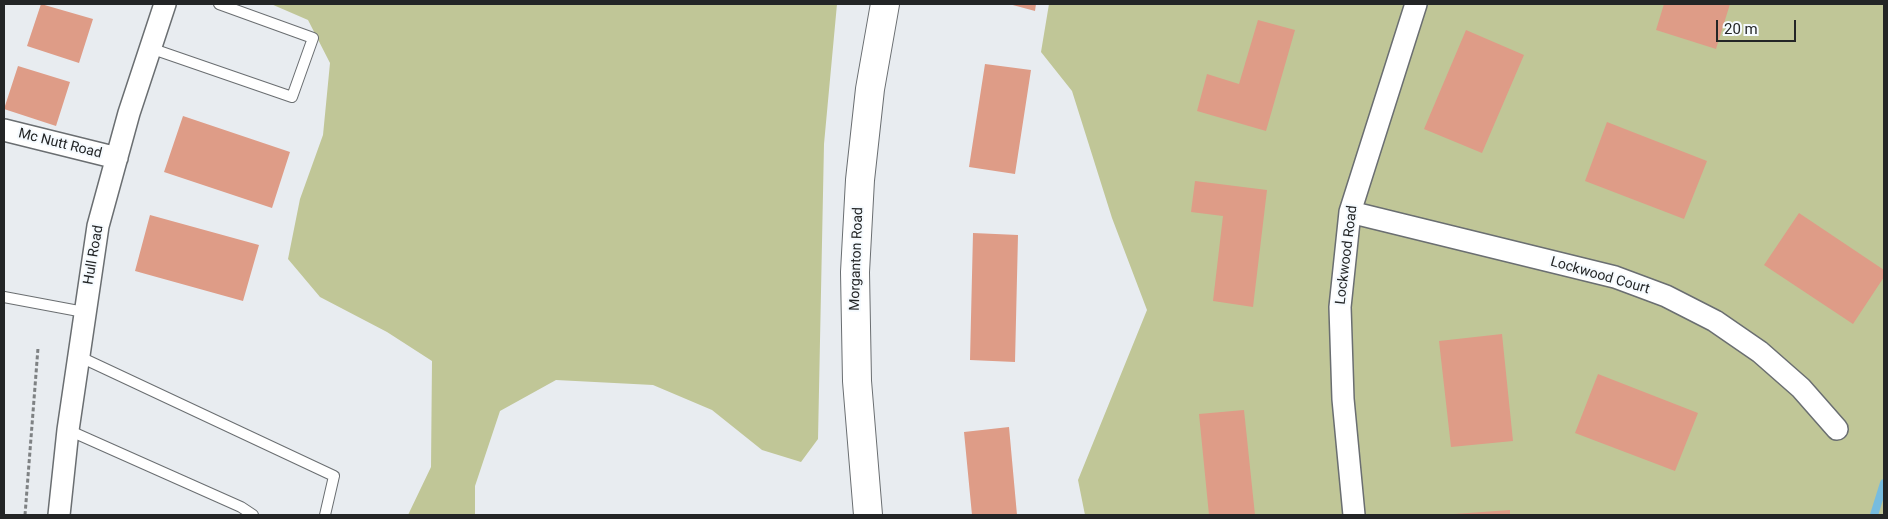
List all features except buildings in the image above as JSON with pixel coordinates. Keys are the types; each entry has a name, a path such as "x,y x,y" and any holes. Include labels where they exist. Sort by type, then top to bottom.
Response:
{"main road":[{"name":"Morganton Road","path":"868,515 856,381 855,272 860,180 870,89 885,4"}],"street":[{"name":"Hull Road","path":"59,515 68,430 98,226 128,113 165,4"},
{"name":"Lockwood Road","path":"1354,515 1343,399 1340,307 1350,212 1416,4"},
{"name":"Mc Nutt Road","path":"4,130 117,158"},
{"name":"Lockwood Court","path":"1350,212 1614,277 1666,296 1715,321 1760,352 1801,388 1838,429"}],"lane":[{"path":"150,48 292,97 313,38 219,4"},
{"path":"4,297 84,312"},
{"path":"78,356 334,476 325,515"},
{"path":"68,430 242,507 253,515"}],"path":[{"path":"24,515 38,348"}],"green space":[{"path":"271,4 837,4 824,144 818,439 801,462 762,450 712,410 653,385 556,380 500,411 475,486 475,515 408,515 431,467 432,361 387,332 320,297 288,259 300,199 323,135 330,63 308,20"},
{"path":"1049,4 1884,4 1884,515 1085,515 1078,480 1147,310 1112,218 1072,91 1041,52"}],"waterway":[{"path":"1874,515 1884,483"}]}
